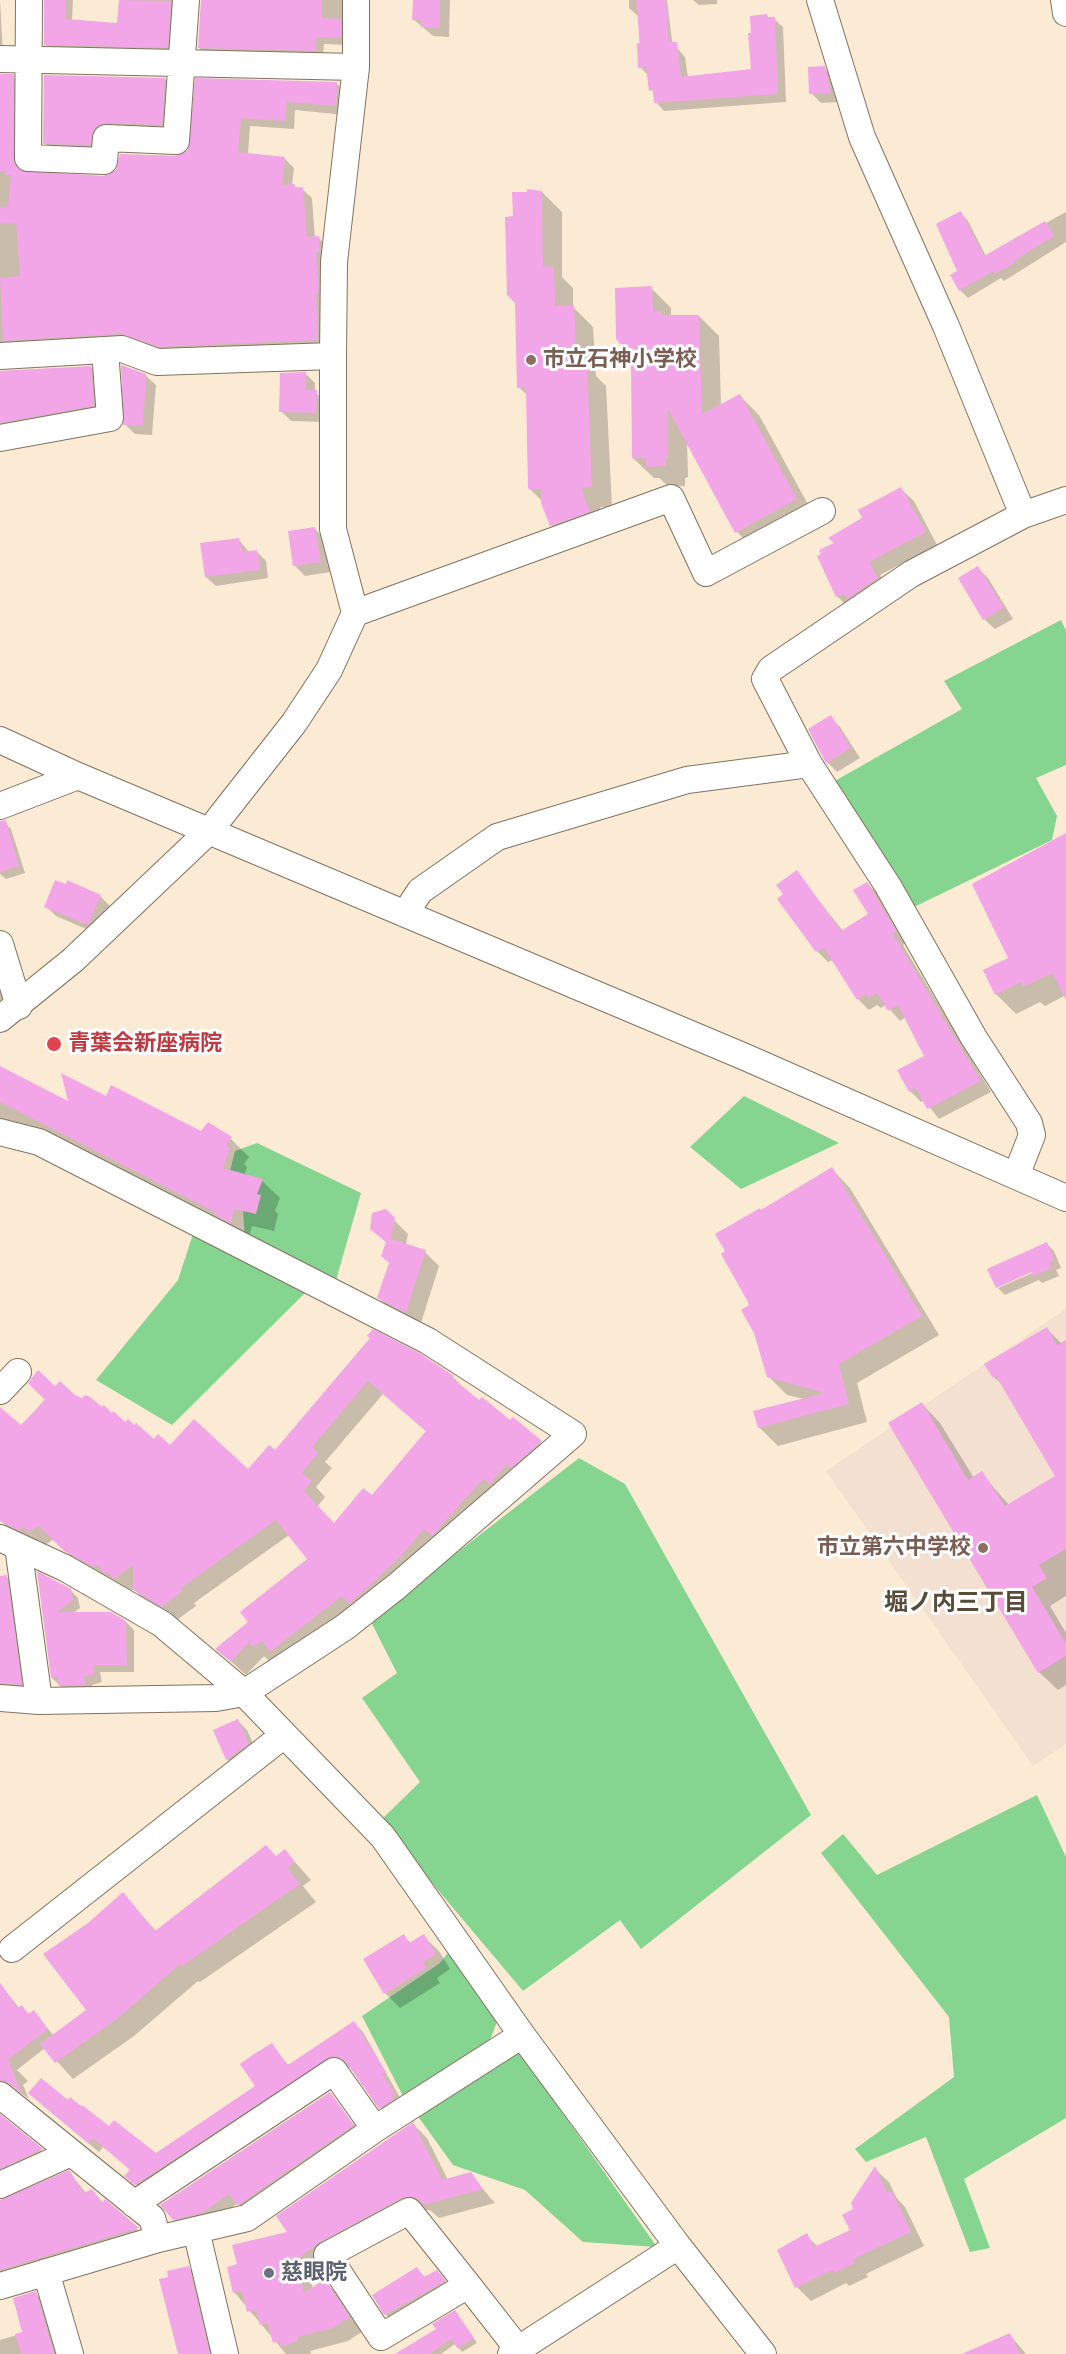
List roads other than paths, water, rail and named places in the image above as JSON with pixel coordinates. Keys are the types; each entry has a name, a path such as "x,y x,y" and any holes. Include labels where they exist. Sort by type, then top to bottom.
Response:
{"street":[{"path":"29,0 28,158 104,161 106,138 176,141 186,0"},
{"path":"10,1013 73,960 210,830 294,723 323,679 355,613 333,529 333,356 337,220 348,161 356,67 356,0"},
{"path":"820,0 862,137 946,326 1023,515"},
{"path":"1064,0 1066,13"},
{"path":"0,59 356,67"},
{"path":"0,356 122,349 157,362 333,356"},
{"path":"0,438 110,418 105,350"},
{"path":"355,613 671,498 706,573 822,511"},
{"path":"1016,1176 1032,1135 1029,1124 974,1038 888,886 809,764 765,679 771,669 911,574 1023,515 1066,500"},
{"path":"0,740 78,776 746,1057 1066,1198"},
{"path":"405,914 420,891 497,837 687,780 809,764"},
{"path":"0,806 78,776"},
{"path":"0,944 10,1013"},
{"path":"0,1132 39,1142 428,1341 573,1434 397,1586 345,1627 244,1693 216,1698 39,1701 0,1698"},
{"path":"0,1391 18,1372"},
{"path":"9,1542 105,1589 162,1624 244,1693 382,1837 522,2036 678,2246 764,2354"},
{"path":"9,1542 39,1701"},
{"path":"12,1949 284,1735"},
{"path":"0,2286 158,2239 247,2217 375,2129 522,2036"},
{"path":"134,2204 334,2071 375,2129"},
{"path":"0,2095 152,2218 158,2239"},
{"path":"0,2185 71,2153"},
{"path":"468,2285 381,2337 327,2255 409,2211 468,2285 515,2351 678,2246"},
{"path":"196,2230 225,2354"},
{"path":"46,2272 70,2354"}],"place":[{"name":"市立石神小学校","path":"531,360"},
{"name":"青葉会新座病院","path":"54,1044"},
{"name":"市立第六中学校","path":"983,1548"},
{"name":"慈眼院","path":"269,2273"}],"district":[{"name":"堀ノ内三丁目","path":"956,1604"}]}
